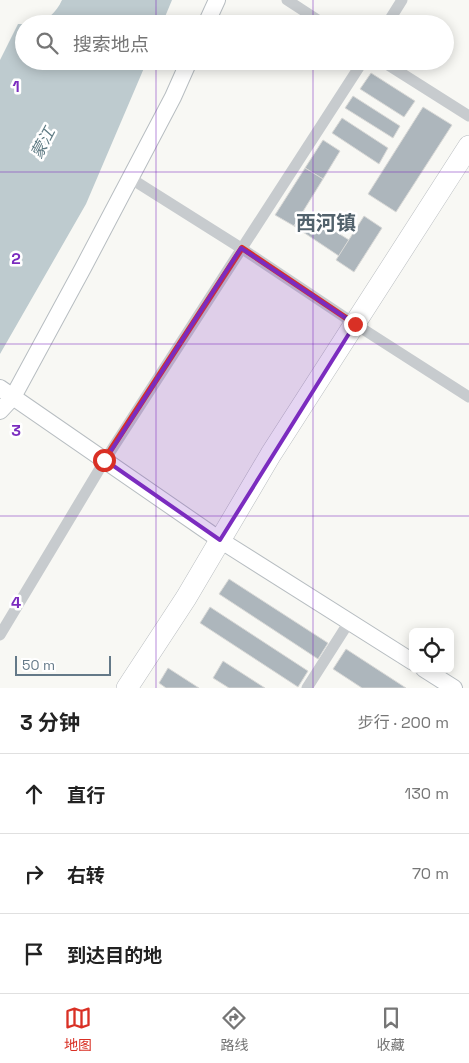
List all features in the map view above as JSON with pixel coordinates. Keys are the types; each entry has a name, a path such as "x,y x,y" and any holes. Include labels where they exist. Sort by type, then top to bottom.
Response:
{"highway":[{"path":"127,688 186,598 270,454 469,146"}],"street":[{"path":"210,15 217,0"},
{"path":"287,0 310,15"},
{"path":"393,15 402,0"},
{"path":"0,412 5,392 84,268 173,97 185,70"},
{"path":"0,634 104,460 357,70"},
{"path":"396,70 469,116"},
{"path":"130,178 242,248 355,324 469,397"},
{"path":"5,392 220,540 409,660"},
{"path":"307,688 349,622"},
{"path":"430,673 454,688"}],"highlighted area":[{"path":"241,248 355,324 220,540 105,460"}],"water":[{"path":"62,0 172,0 166,15 52,15"},
{"name":"蒙江","path":"15,30 15,70 143,70 86,204 0,354 0,60"}],"building":[{"path":"371,73 415,101 404,117 360,89"},
{"path":"353,96 400,126 393,138 345,108"},
{"path":"423,107 452,125 396,212 368,194"},
{"path":"342,118 388,148 379,164 332,133"},
{"path":"323,140 340,151 323,179 305,168"},
{"path":"305,168 323,179 294,226 275,215"},
{"path":"303,211 349,240 339,256 294,226"},
{"path":"364,216 382,228 354,272 336,260"},
{"path":"229,579 328,643 318,659 219,594"},
{"path":"210,607 308,671 298,687 200,623"},
{"path":"346,649 406,688 362,688 333,669"},
{"path":"223,661 265,688 229,688 213,678"},
{"path":"168,668 199,688 166,688 159,683"}],"district":[{"name":"西河镇","path":"326,223"}],"route":[{"path":"104,460 242,248 355,324"}]}
